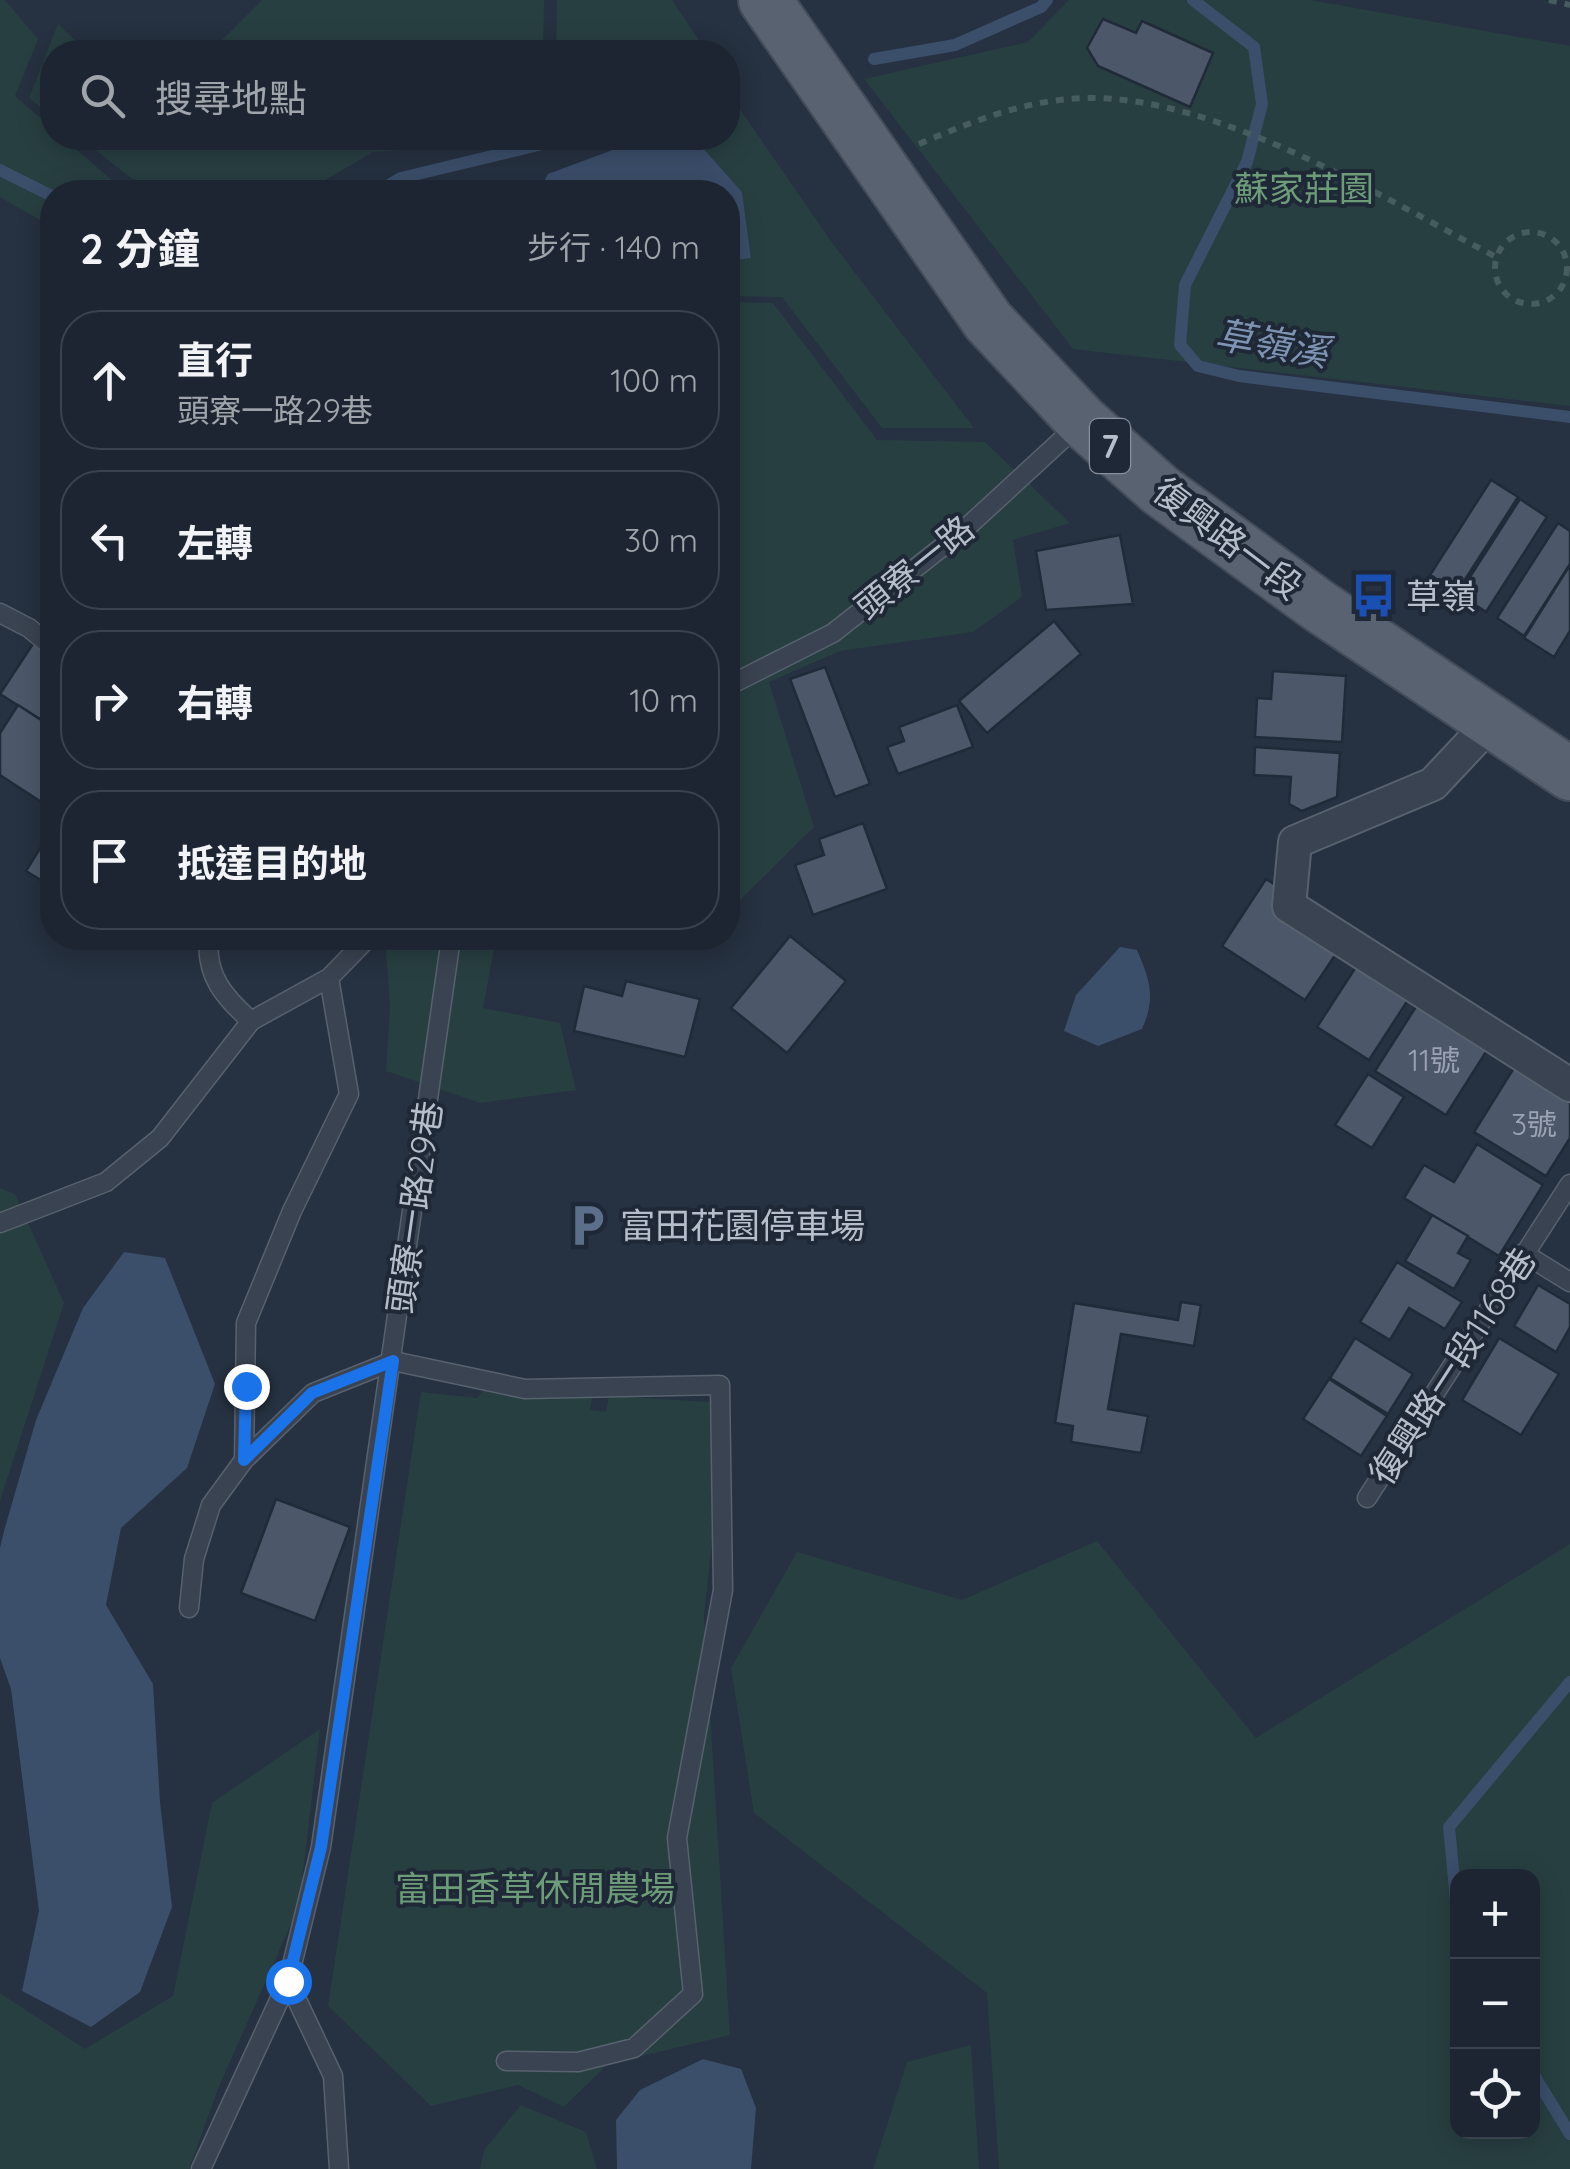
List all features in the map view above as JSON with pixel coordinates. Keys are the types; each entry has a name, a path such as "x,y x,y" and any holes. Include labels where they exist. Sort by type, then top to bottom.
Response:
{"main road":[{"name":"復興路一段","path":"765,0 988,321 1082,422 1160,490 1318,606 1570,774"}],"street":[{"path":"1493,720 1433,784 1295,842 1289,906 1570,1085"}],"lane":[{"name":"頭寮一路","path":"740,680 833,633 965,528 1082,422"},
{"path":"0,613 40,637"},
{"path":"208,950 207,958 222,995 251,1021"},
{"path":"0,1223 106,1182 160,1138 251,1021 328,978 356,950"},
{"name":"頭寮一路29巷","path":"201,2169 288,1981 321,1847 449,950"},
{"path":"244,1460 246,1323 292,1211 348,1094 328,978"},
{"name":"復興路一段1168巷","path":"1368,1498 1570,1184"},
{"path":"1523,1253 1570,1282"},
{"path":"189,1608 194,1559 211,1506 244,1460 312,1393 393,1361 525,1388 720,1384 723,1590 677,1838 693,1994 634,2048 578,2062 506,2061"},
{"path":"288,1981 333,2076 339,2169"}],"path":[{"path":"1549,0 1570,5"},
{"path":"877,162 972,121 1026,105 1087,98 1152,103 1320,164 1496,257"},
{"path":"1520,233 1544,233 1563,249 1568,273 1556,295 1544,302 1520,303 1510,298 1496,280 1496,257 1501,246 1520,233"}],"green space":[{"path":"0,0 5,0 38,39 15,96 40,118 40,150 77,150 112,180 40,180 40,220 0,197"},
{"path":"262,0 544,0 543,40 222,40"},
{"path":"557,0 672,0 699,40 556,40"},
{"name":"蘇家莊園","path":"1069,0 1310,0 1570,46 1570,406 1073,349 864,79 1028,42"},
{"path":"58,24 75,40 52,40"},
{"path":"40,70 40,107 29,98"},
{"path":"740,109 833,244 974,428 882,428 782,297 740,296 740,259 751,258 740,180 731,180 705,150 740,150"},
{"path":"95,150 399,150 373,152 325,180 131,178"},
{"path":"740,302 773,303 877,440 985,442 1070,523 1013,540 1022,597 973,632 840,651 769,682 814,827 740,900"},
{"path":"386,950 494,950 483,1008 560,1023 576,1090 480,1103 386,1071 390,1007"},
{"path":"0,1188 15,1194 64,1303 0,1501"},
{"name":"富田香草休閒農場","path":"485,1388 593,1393 590,1410 606,1412 609,1396 727,1403 704,1616 730,2035 608,2064 564,2107 518,2085 431,2106 328,2006 421,1392 477,1398"},
{"path":"1097,1541 1256,1738 1570,1544 1570,2169 999,2169 987,1993 754,1813 731,1668 797,1552 962,1600"},
{"path":"320,1729 299,1906 218,2089 189,2169 0,2169 0,1993 85,2049 173,1996 212,1803"},
{"path":"971,2045 979,2169 873,2169 907,2062"},
{"path":"521,2105 586,2132 597,2169 480,2169 484,2150"}],"water":[{"path":"612,150 705,150 731,180 545,180 548,174"},
{"path":"740,190 742,192 751,258 740,259"},
{"path":"1120,947 1137,950 1148,980 1149,1008 1142,1029 1098,1046 1064,1031 1076,995"},
{"path":"124,1252 165,1258 215,1384 187,1468 121,1528 106,1605 153,1684 160,1802 172,1907 140,1992 91,2027 22,1991 39,1911 11,1689 0,1658 0,1548 36,1420 83,1308"},
{"path":"703,2059 741,2069 756,2108 751,2169 617,2169 616,2120 640,2090"}],"building":[{"path":"1103,19 1136,33 1142,21 1213,53 1190,107 1098,66 1087,48"},
{"path":"1491,480 1518,497 1457,592 1430,575"},
{"path":"1520,499 1547,517 1486,612 1459,594"},
{"path":"1558,523 1570,531 1570,564 1524,636 1497,618"},
{"path":"1120,535 1133,604 1046,610 1036,551"},
{"path":"1570,565 1570,631 1554,657 1524,638"},
{"path":"1054,621 1081,654 987,733 959,701"},
{"path":"40,633 40,719 0,694"},
{"path":"825,667 870,784 835,797 790,679"},
{"path":"1273,671 1346,676 1342,742 1255,737 1257,698 1271,699"},
{"path":"18,705 40,719 40,801 0,775 0,733"},
{"path":"957,705 973,747 898,774 887,747 904,741 899,727"},
{"path":"1255,747 1340,753 1337,797 1302,811 1289,804 1291,777 1254,775"},
{"path":"863,823 887,889 813,915 795,865 824,855 819,839"},
{"path":"40,848 40,880 26,871"},
{"path":"1266,879 1350,933 1305,1000 1222,946"},
{"path":"790,936 846,981 787,1053 731,1008"},
{"path":"1367,950 1419,983 1369,1060 1317,1027"},
{"path":"626,981 700,999 685,1057 574,1031 584,986 622,996"},
{"path":"1428,988 1498,1033 1446,1115 1375,1071"},
{"path":"1527,1047 1570,1073 1570,1138 1546,1176 1474,1132"},
{"path":"1368,1074 1404,1097 1372,1148 1335,1125"},
{"path":"1477,1144 1543,1185 1499,1256 1404,1198 1424,1165 1454,1182"},
{"path":"1432,1215 1468,1236 1458,1253 1471,1260 1454,1289 1405,1261"},
{"path":"1397,1262 1462,1302 1445,1329 1409,1308 1390,1340 1360,1322"},
{"path":"1538,1285 1570,1304 1570,1327 1556,1352 1514,1326"},
{"path":"1181,1302 1201,1305 1194,1346 1121,1334 1108,1409 1148,1416 1141,1453 1071,1442 1073,1426 1055,1423 1074,1303 1178,1320"},
{"path":"1355,1338 1413,1374 1388,1414 1330,1378"},
{"path":"1499,1338 1559,1374 1521,1435 1462,1400"},
{"path":"1329,1379 1387,1416 1361,1456 1303,1419"},
{"path":"276,1499 350,1527 315,1621 241,1593"}],"waterway":[{"path":"874,59 955,45 1041,7 1047,0"},
{"name":"草嶺溪","path":"1193,0 1254,47 1262,104 1247,162 1185,285 1180,345 1198,366 1239,376 1570,417"},
{"path":"398,180 517,150"},
{"path":"0,170 40,190"},
{"path":"1453,1869 1449,1827 1570,1682"},
{"path":"1540,2085 1570,2134"}],"place":[{"name":"草嶺","path":"1373,596"},
{"name":"富田花園停車場","path":"587,1225"}],"route":[{"path":"246,1386 244,1460 312,1393 393,1361 321,1847 288,1981"}]}
